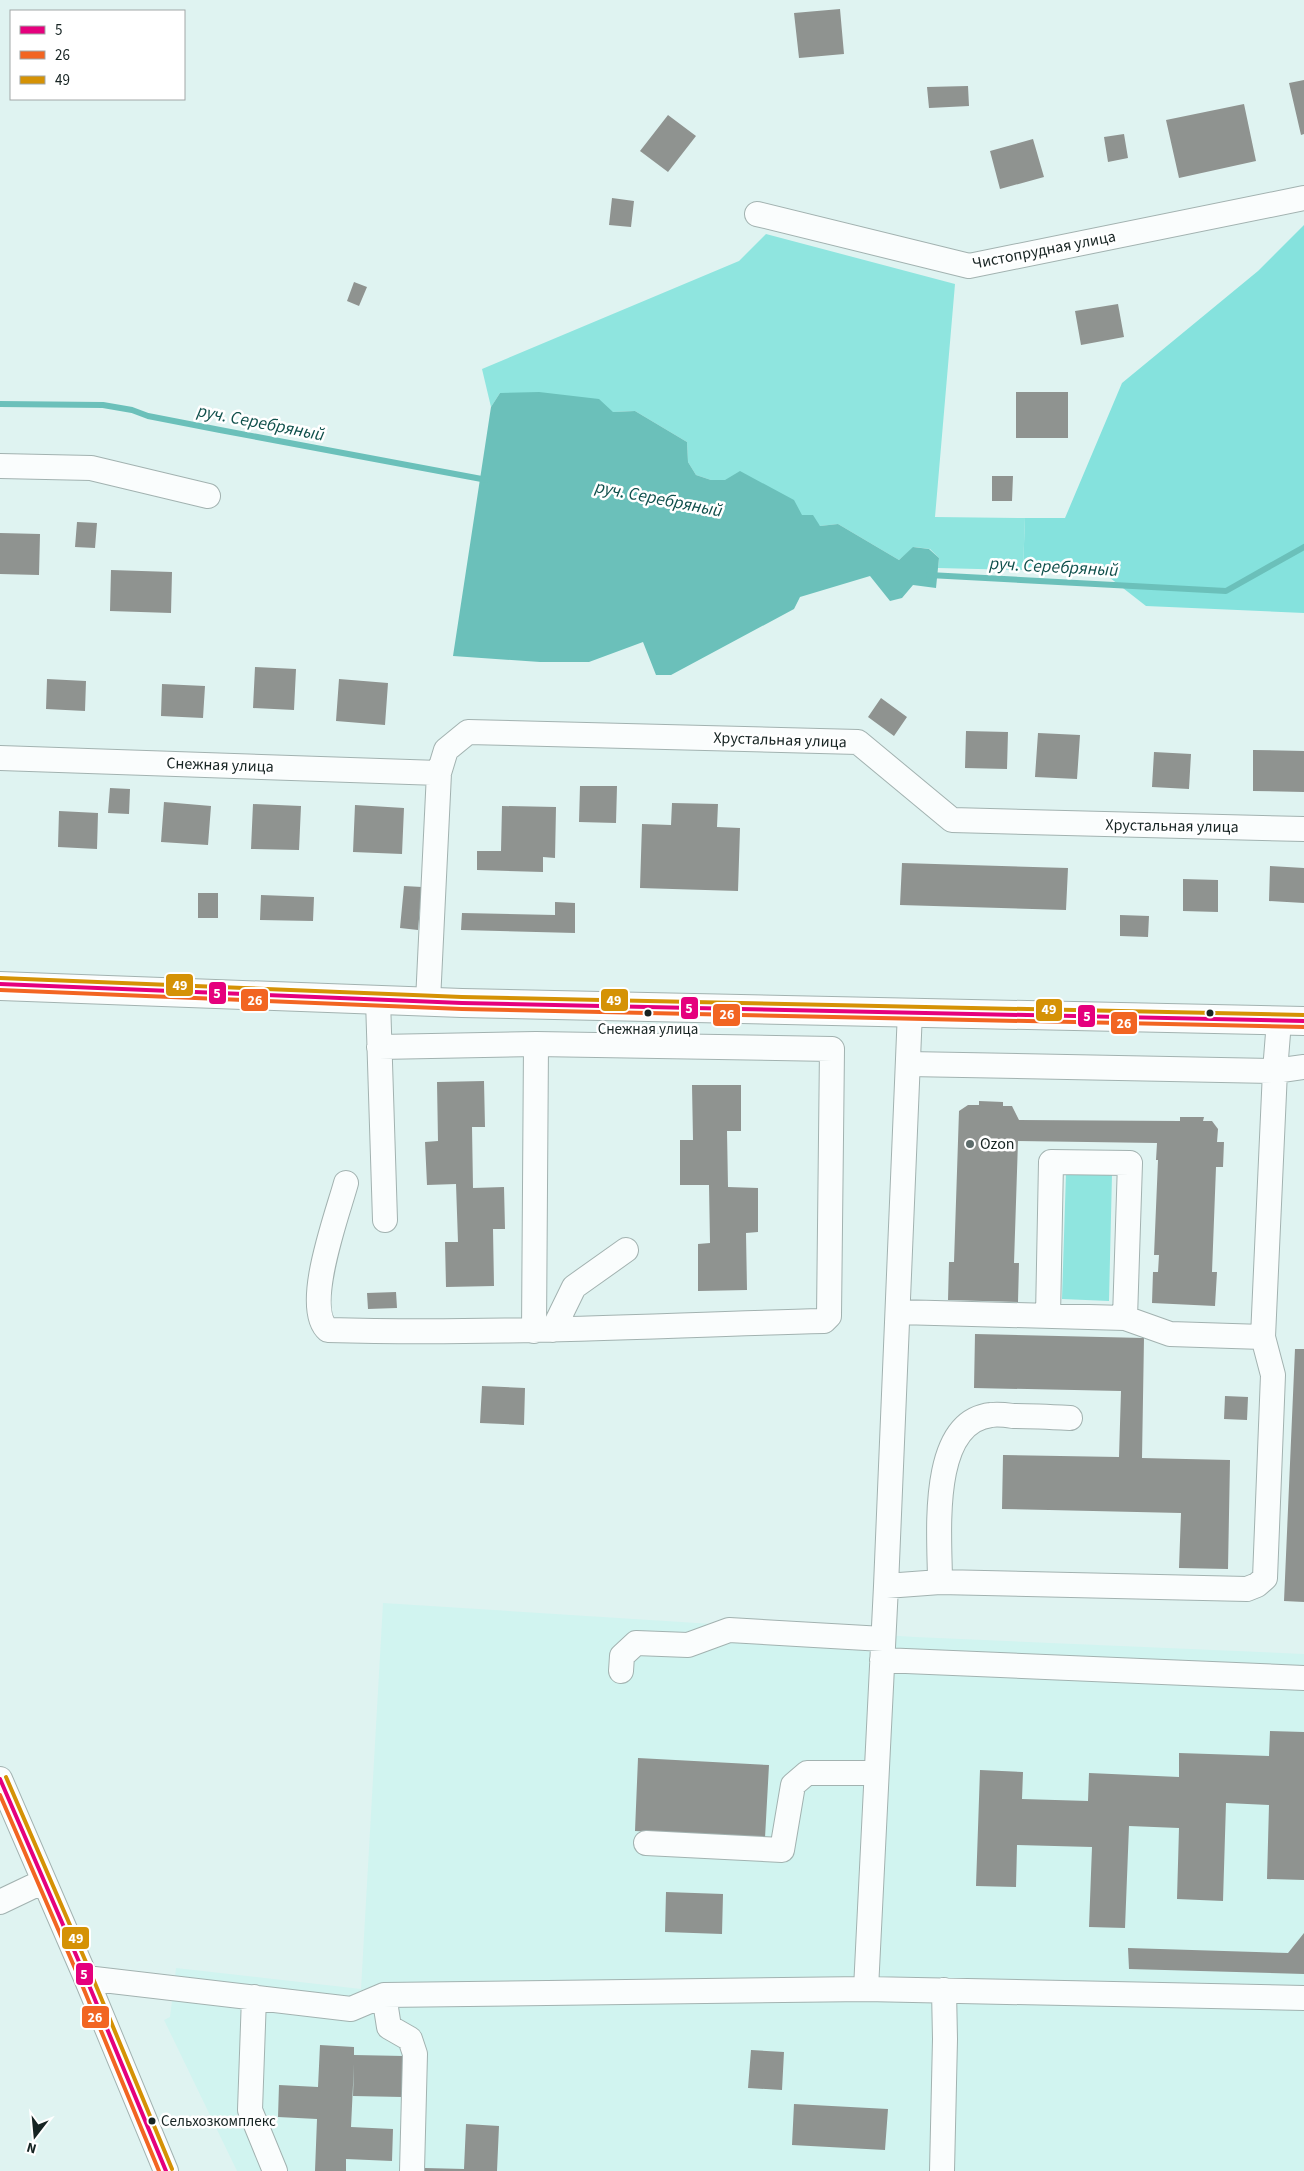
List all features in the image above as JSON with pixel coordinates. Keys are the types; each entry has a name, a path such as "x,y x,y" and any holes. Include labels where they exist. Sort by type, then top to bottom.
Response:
{"main road":[{"path":"3,986 378,1000 1291,1021"}],"street":[{"name":"Чистопрудная улица","path":"757,214 970,266 1304,198"},
{"path":"0,466 91,468 208,496"},
{"name":"Хрустальная улица","path":"440,773 446,750 468,732 858,742 952,820 1304,829"},
{"name":"Снежная улица","path":"0,758 440,773"},
{"path":"428,1001 440,773"},
{"path":"378,1000 385,1220"},
{"path":"866,1989 875,1773 886,1586 910,1011"},
{"path":"886,1586 940,1582 1247,1589 1258,1585 1265,1578 1273,1376 1263,1337 1274,1071 1291,1021"},
{"path":"346,1183 320,1278 318,1302 322,1325 328,1330 428,1332 544,1330 824,1321 828,1316 832,1048 536,1044 380,1047"},
{"path":"536,1044 544,1330"},
{"path":"908,1064 1274,1071 1304,1066"},
{"path":"1048,1316 1051,1162 1130,1163 1125,1318"},
{"path":"544,1330 574,1287 626,1250"},
{"path":"898,1312 1125,1318 1170,1334 1263,1337"},
{"path":"940,1582 941,1486 947,1459 959,1433 974,1420 990,1415 1070,1418"},
{"path":"620,1672 622,1656 636,1643 688,1645 729,1630 882,1650 1304,1678"},
{"path":"646,1843 782,1850 793,1785 807,1773 875,1773"},
{"path":"0,1779 86,1978 166,2171"},
{"path":"0,1902 44,1881"},
{"path":"86,1978 351,2009 384,1995 866,1989 1304,1998"},
{"path":"942,2171 945,2039 944,1990"},
{"path":"384,1995 389,2027 410,2039 415,2054 412,2171"},
{"path":"254,1997 250,2110 275,2171"}],"shaded area":[{"path":"1304,225 1304,613 1146,606 1105,574 1023,570 1025,518 1065,518 1122,383 1258,271"},
{"path":"766,234 955,284 935,517 1025,518 1023,570 938,568 939,558 930,549 914,547 899,560 838,524 820,526 725,480 711,480 696,475 688,462 687,442 635,411 613,412 500,393 491,407 482,369 739,261"},
{"path":"1066,1173 1112,1174 1109,1301 1062,1299"},
{"path":"383,1603 915,1637 1304,1654 1304,2171 237,2171 164,2020 170,2017 176,1968 361,1989"}],"water":[{"path":"539,392 599,399 613,412 635,411 687,442 688,462 696,475 711,480 725,480 740,471 794,500 802,515 813,515 820,526 838,524 899,560 913,547 929,549 939,558 936,588 913,585 902,598 890,601 870,576 800,597 794,609 671,675 656,675 643,642 589,662 540,662 453,656 491,407 500,393"}],"building":[{"path":"840,9 844,54 799,58 794,13"},
{"path":"1304,80 1304,134 1301,135 1289,83"},
{"path":"968,86 969,106 929,108 927,87"},
{"path":"1244,104 1256,161 1179,178 1166,120"},
{"path":"668,115 696,136 668,172 640,151"},
{"path":"1124,134 1128,158 1108,162 1104,137"},
{"path":"1033,139 1044,177 1000,189 990,151"},
{"path":"612,198 634,201 631,227 609,225"},
{"path":"354,282 367,287 359,306 347,301"},
{"path":"1118,304 1124,337 1081,345 1075,311"},
{"path":"1016,392 1068,392 1068,438 1016,438"},
{"path":"992,476 1013,476 1012,501 992,501"},
{"path":"77,522 97,523 95,548 75,547"},
{"path":"0,533 40,534 39,575 0,574"},
{"path":"111,570 172,572 171,613 110,611"},
{"path":"255,667 296,669 294,710 253,708"},
{"path":"47,679 86,681 85,711 46,709"},
{"path":"339,679 388,683 385,725 336,721"},
{"path":"162,684 205,686 203,718 161,716"},
{"path":"881,698 907,717 894,736 868,717"},
{"path":"966,731 1008,732 1007,769 965,768"},
{"path":"1038,733 1080,735 1077,779 1035,777"},
{"path":"1253,750 1304,751 1304,792 1253,791"},
{"path":"1154,752 1191,754 1189,789 1152,787"},
{"path":"580,786 617,786 616,823 579,822"},
{"path":"110,788 130,789 129,814 108,813"},
{"path":"164,802 211,806 208,845 161,842"},
{"path":"672,803 718,804 717,827 740,828 738,891 640,888 642,824 671,825"},
{"path":"253,804 301,806 299,850 251,849"},
{"path":"355,805 404,808 402,854 353,852"},
{"path":"502,806 556,807 555,858 543,857 543,872 477,870 477,851 501,851"},
{"path":"59,811 98,813 97,849 58,847"},
{"path":"902,863 1068,868 1066,910 900,905"},
{"path":"1270,866 1304,868 1304,903 1269,901"},
{"path":"1183,879 1218,880 1218,912 1183,911"},
{"path":"404,886 422,887 418,930 400,928"},
{"path":"198,893 218,893 218,918 198,918"},
{"path":"261,895 314,897 313,921 260,920"},
{"path":"555,902 575,903 575,933 461,930 462,913 555,915"},
{"path":"1120,915 1149,916 1148,937 1120,936"},
{"path":"484,1081 485,1127 472,1127 473,1188 504,1187 505,1229 493,1229 494,1286 446,1287 445,1242 458,1242 456,1184 427,1185 425,1142 438,1141 437,1082"},
{"path":"692,1085 741,1085 741,1131 727,1131 728,1187 758,1188 758,1232 746,1233 747,1290 698,1291 698,1244 710,1243 709,1185 680,1185 680,1140 693,1140"},
{"path":"979,1101 1003,1102 1003,1106 1012,1106 1019,1120 1180,1121 1180,1117 1204,1117 1203,1121 1212,1121 1218,1129 1217,1142 1224,1142 1223,1167 1216,1167 1212,1272 1217,1272 1215,1306 1152,1303 1153,1272 1158,1272 1159,1255 1154,1255 1157,1143 1018,1141 1014,1263 1019,1263 1018,1302 948,1300 949,1262 954,1262 959,1111 968,1105 979,1105"},
{"path":"396,1292 397,1308 368,1309 367,1293"},
{"path":"975,1334 1144,1338 1142,1458 1230,1460 1228,1569 1179,1568 1181,1513 1002,1509 1003,1455 1119,1457 1121,1391 974,1388"},
{"path":"1295,1349 1304,1349 1304,1602 1284,1601"},
{"path":"482,1386 525,1388 524,1425 480,1423"},
{"path":"1225,1396 1248,1397 1247,1420 1224,1419"},
{"path":"1270,1731 1304,1732 1304,1880 1267,1879 1269,1805 1226,1803 1223,1901 1177,1899 1179,1828 1129,1826 1125,1928 1089,1927 1092,1847 1017,1845 1016,1887 976,1886 980,1770 1023,1772 1022,1799 1088,1801 1089,1773 1179,1777 1179,1753 1269,1756"},
{"path":"638,1758 769,1765 765,1838 635,1831"},
{"path":"666,1892 723,1894 722,1934 665,1932"},
{"path":"1304,1933 1304,1974 1129,1969 1128,1948 1288,1953"},
{"path":"320,2045 354,2047 354,2055 404,2056 402,2097 353,2096 354,2064 351,2127 393,2129 392,2161 346,2159 346,2171 315,2171 317,2119 278,2117 279,2085 318,2087"},
{"path":"751,2050 784,2052 782,2090 748,2088"},
{"path":"794,2104 888,2109 885,2150 792,2145"},
{"path":"466,2124 499,2126 497,2171 425,2171 425,2168 464,2169"}],"waterway":[{"name":"руч. Серебряный","path":"0,404 103,405 132,410 148,416 487,480"},
{"name":"руч. Серебряный","path":"929,575 1226,591 1304,547"}],"transit line":[{"name":"49","path":"0,978 462,997 1304,1015"},
{"name":"5","path":"0,984 462,1003 1304,1021"},
{"name":"26","path":"0,990 462,1009 1304,1027"},
{"name":"49","path":"6,1777 92,1976 172,2169"},
{"name":"5","path":"0,1779 86,1978 166,2171"},
{"name":"26","path":"0,1795 80,1980 159,2171"}],"place":[{"name":"Снежная улица","path":"648,1013"},
{"name":"Ozon","path":"970,1144"},
{"name":"Сельхозкомплекс","path":"152,2121"}]}
